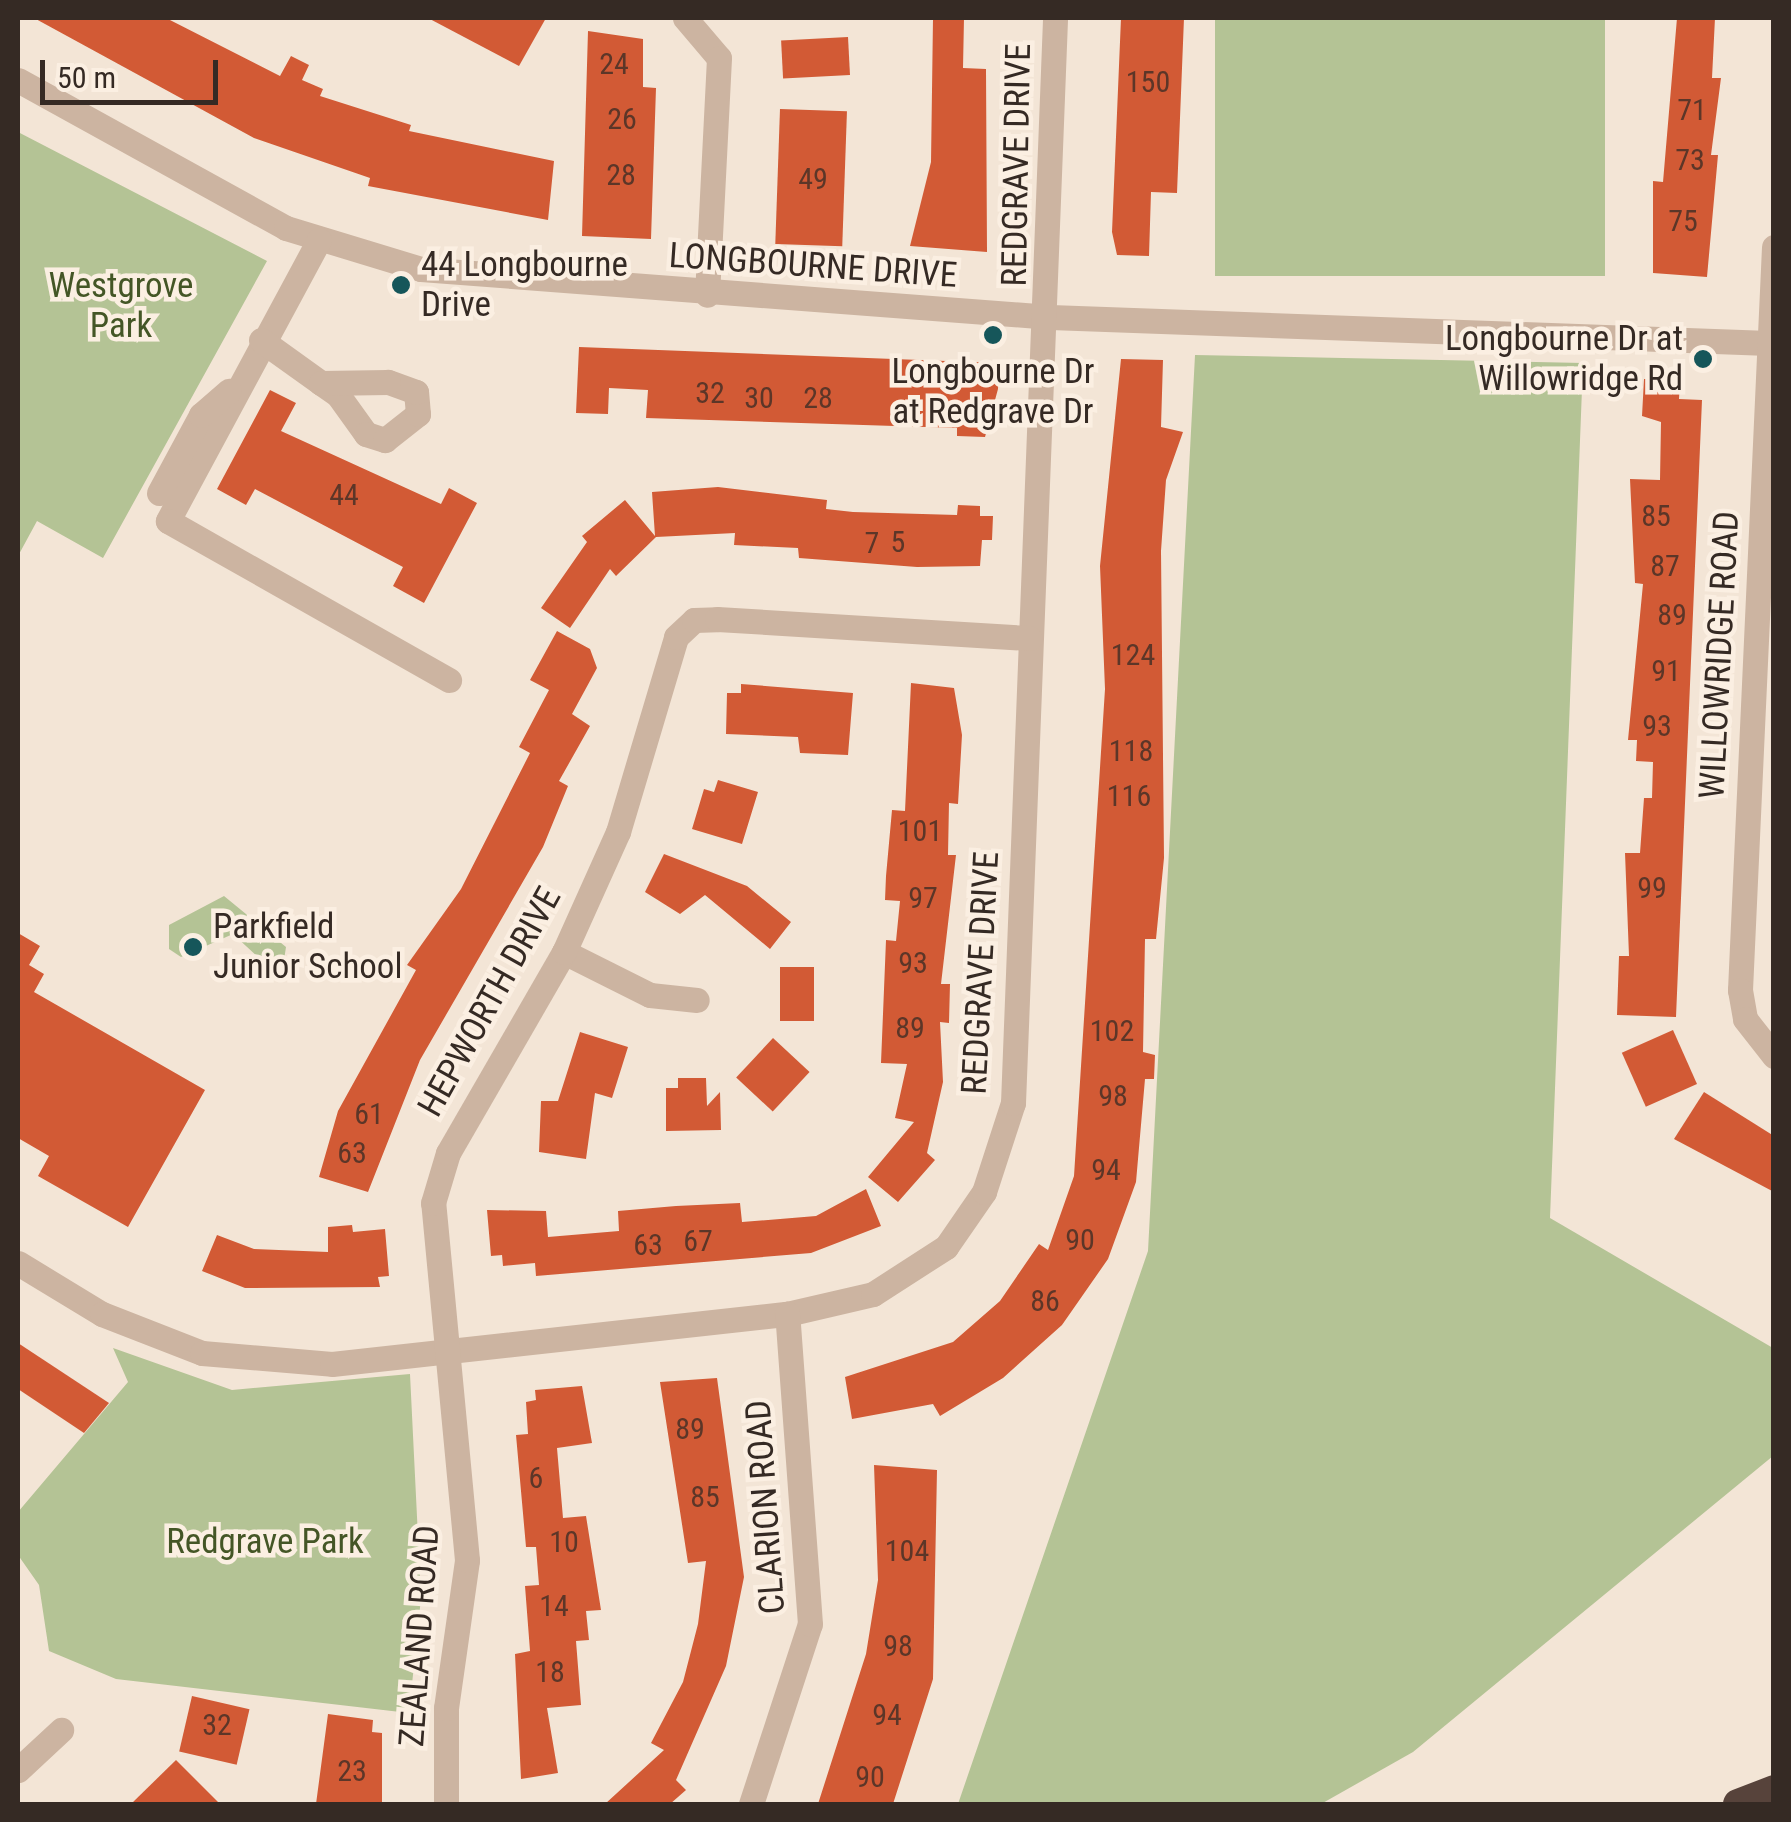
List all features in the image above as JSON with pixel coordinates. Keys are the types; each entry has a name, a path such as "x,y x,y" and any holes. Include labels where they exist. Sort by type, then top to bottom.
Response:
{"highway":[{"path":"1738,1804 1774,1790"}],"street":[{"path":"685,18 719,58 708,295"},
{"name":"REDGRAVE DRIVE","path":"18,1264 102,1314 202,1354 332,1364 787,1314 873,1294 946,1246 984,1192 1012,1104 1029,638 1050,317 1055,18"},
{"name":"LONGBOURNE DRIVE","path":"18,80 319,240 421,269 708,295 1050,317 1769,343"},
{"path":"319,240 261,340 168,522 449,680"},
{"name":"WILLOWRIDGE ROAD","path":"1774,247 1740,990 1745,1019 1774,1056"},
{"path":"261,340 320,383"},
{"path":"159,492 200,415 239,383"},
{"name":"HEPWORTH DRIVE","path":"449,1352 433,1203 439,1175 564,952 632,795 664,662 694,620 1029,638"},
{"path":"564,952 650,994 697,1000"},
{"name":"CLARION ROAD","path":"751,1804 810,1624 787,1314"},
{"name":"ZEALAND ROAD","path":"446,1804 446,1708 467,1560 449,1352"},
{"path":"18,1770 61,1730"}],"green space":[{"path":"1215,18 1605,18 1605,276 1215,276"},
{"name":"Westgrove Park","path":"18,132 267,261 103,558 37,521 18,556"},
{"path":"1195,355 1583,363 1550,1218 1773,1348 1773,1456 1413,1752 1321,1804 958,1804 1148,1251"},
{"path":"224,896 286,947 284,960 270,968 233,934 181,957 169,949 169,925"},
{"name":"Redgrave Park","path":"113,1348 232,1390 410,1374 421,1598 409,1713 116,1679 49,1651 39,1585 18,1555 18,1512 128,1382"}],"building":[{"path":"34,18 166,18 280,76 291,56 309,65 302,80 323,89 320,96 411,125 409,131 554,161 548,220 368,186 370,178 254,138"},
{"path":"428,18 546,18 519,66"},
{"path":"933,18 964,18 963,68 986,69 987,252 910,246 931,162"},
{"path":"1121,18 1184,18 1177,193 1151,192 1149,256 1117,255 1112,232"},
{"path":"1677,18 1715,18 1712,78 1721,78 1711,155 1718,155 1707,277 1653,273 1653,181 1663,182"},
{"path":"588,31 643,39 643,87 656,88 651,239 582,236"},
{"path":"848,37 850,75 783,78 781,41"},
{"path":"780,109 847,111 842,246 775,244"},
{"path":"579,347 999,363 998,389 985,437 957,436 957,428 646,418 648,390 609,388 608,414 576,413"},
{"path":"1121,359 1163,360 1161,427 1183,432 1166,480 1161,551 1164,858 1156,939 1145,939 1143,1052 1155,1055 1154,1079 1145,1079 1136,1182 1108,1259 1062,1325 1003,1378 940,1416 933,1404 852,1419 845,1377 953,1342 1000,1301 1039,1244 1048,1250 1074,1176 1105,689 1100,566"},
{"path":"1644,379 1680,381 1679,399 1702,400 1676,1017 1617,1015 1619,956 1629,956 1625,853 1640,853 1644,798 1652,798 1653,762 1636,761 1637,740 1628,740 1643,584 1635,583 1630,479 1660,480 1661,422 1642,416"},
{"path":"270,390 296,403 281,431 441,504 449,488 477,503 424,603 393,586 403,567 255,489 246,505 217,489"},
{"path":"718,487 827,500 826,509 853,512 957,515 958,505 980,506 980,516 993,516 992,540 982,540 980,566 917,567 799,558 798,548 734,545 735,533 656,537 616,576 610,569 570,628 541,608 587,542 582,536 625,500 655,536 652,492"},
{"path":"557,631 590,649 597,668 572,714 590,726 559,781 568,786 543,847 420,1060 368,1192 319,1177 338,1111 416,970 407,965 461,889 530,753 519,747 549,690 530,680"},
{"path":"911,683 954,688 962,735 958,804 949,803 948,855 956,855 941,984 950,984 949,1023 940,1022 943,1082 927,1153 935,1160 898,1202 868,1177 914,1122 895,1118 907,1064 881,1063 886,940 896,941 900,901 885,900 886,876 892,810 905,811"},
{"path":"741,684 853,693 848,755 800,753 798,737 726,734 727,693 741,693"},
{"path":"718,780 758,792 742,844 692,829 704,789 714,792"},
{"path":"664,854 747,886 791,922 770,949 705,895 680,914 645,892"},
{"path":"18,933 40,946 29,965 44,974 34,992 205,1090 128,1227 38,1176 49,1156 18,1138"},
{"path":"780,967 814,967 814,1021 780,1021"},
{"path":"1673,1030 1697,1084 1646,1107 1622,1053"},
{"path":"580,1032 628,1047 612,1098 595,1093 586,1159 539,1152 541,1101 558,1101"},
{"path":"773,1038 810,1072 773,1112 736,1077"},
{"path":"678,1078 706,1078 707,1106 720,1092 721,1130 666,1131 666,1088 678,1088"},
{"path":"1704,1092 1774,1136 1774,1192 1674,1139"},
{"path":"866,1189 881,1226 811,1253 536,1276 535,1263 503,1266 502,1255 491,1256 487,1210 546,1211 548,1237 619,1231 618,1211 676,1206 740,1203 742,1222 816,1216"},
{"path":"352,1225 353,1232 385,1229 389,1276 378,1277 380,1287 245,1288 202,1271 217,1235 254,1249 328,1252 328,1227"},
{"path":"18,1343 109,1403 84,1433 18,1389"},
{"path":"717,1378 744,1577 726,1666 676,1780 686,1790 670,1804 605,1804 664,1750 651,1743 683,1682 698,1624 706,1561 688,1563 660,1382"},
{"path":"582,1386 592,1443 557,1448 563,1518 586,1516 601,1610 586,1611 589,1640 576,1641 581,1705 547,1708 558,1773 521,1779 515,1654 530,1651 525,1586 539,1585 536,1547 526,1547 516,1435 528,1434 526,1402 536,1400 535,1390"},
{"path":"874,1465 937,1470 933,1679 893,1804 818,1804 866,1654 878,1580"},
{"path":"192,1696 249,1709 237,1765 179,1752"},
{"path":"328,1714 373,1720 372,1732 382,1733 382,1802 316,1804"},
{"path":"176,1760 220,1804 131,1804"}],"place":[{"name":"44 Longbourne Drive","path":"401,285"},
{"name":"Longbourne Dr at Redgrave Dr","path":"993,335"},
{"name":"Longbourne Dr at Willowridge Rd","path":"1703,359"},
{"name":"Parkfield Junior School","path":"193,947"}]}
